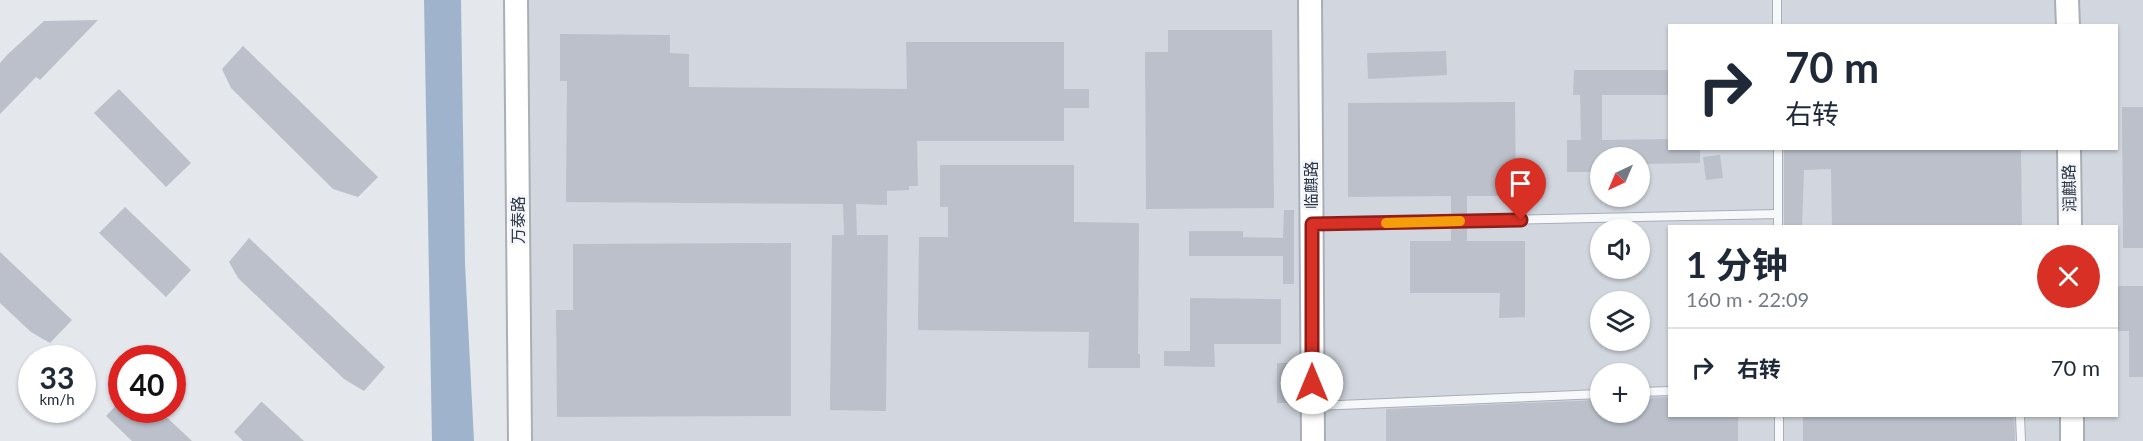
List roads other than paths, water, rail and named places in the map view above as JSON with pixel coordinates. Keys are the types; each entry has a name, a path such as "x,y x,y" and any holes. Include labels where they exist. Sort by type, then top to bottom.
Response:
{"street":[{"name":"万泰路","path":"516,0 520,441"},
{"name":"临麒路","path":"1310,0 1313,441"},
{"path":"2067,0 2068,24"},
{"name":"润麒路","path":"2069,150 2070,225"},
{"path":"2072,417 2072,441"}],"lane":[{"path":"1777,0 1777,24"},
{"path":"1778,150 1778,225"},
{"path":"1312,224 1778,214"},
{"path":"1650,392 1668,391"},
{"path":"1312,406 1590,394"},
{"path":"1779,417 1779,441"},
{"path":"2020,417 2022,441"}],"water":[{"path":"424,0 461,0 465,264 474,441 432,441"}]}
